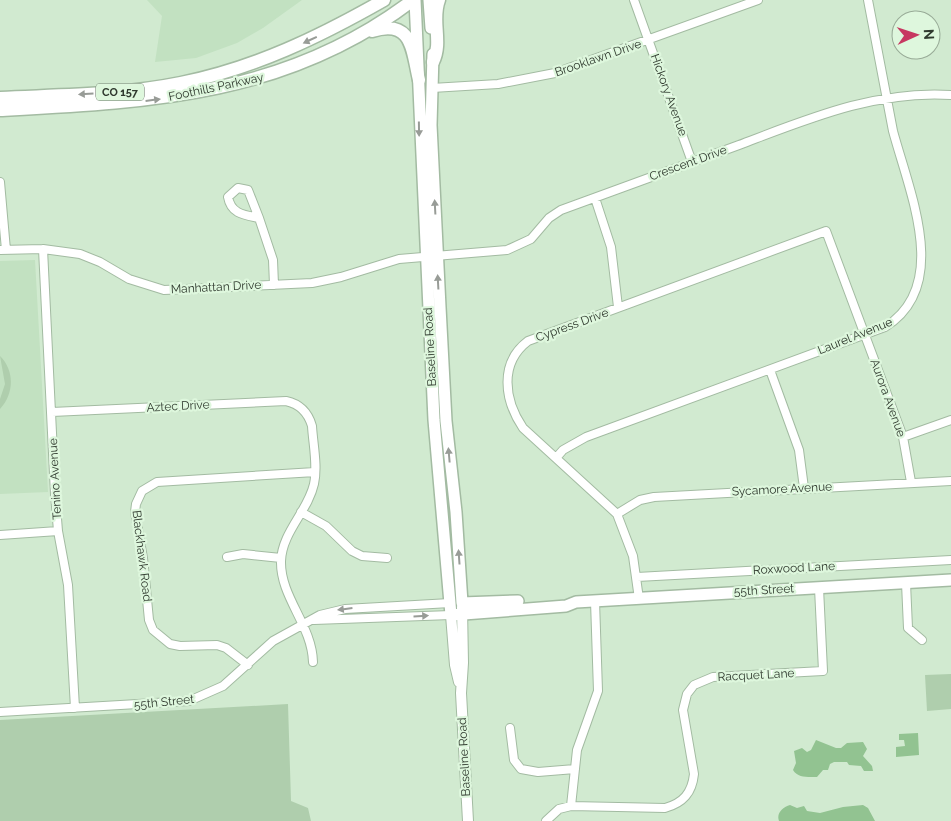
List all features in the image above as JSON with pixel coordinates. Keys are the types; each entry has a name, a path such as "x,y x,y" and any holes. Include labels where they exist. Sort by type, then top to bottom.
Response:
{"highway":[{"path":"338,26 353,12 373,0"},
{"name":"Foothills Parkway","path":"0,98 109,92 180,84 268,58 338,26 384,0"},
{"name":"Foothills Parkway","path":"0,110 124,103 210,91 261,78 294,66 358,35 414,0"},
{"path":"433,62 438,52 436,9 439,0"},
{"path":"358,35 386,28 396,28 404,33 411,44 419,80"}],"main road":[{"name":"Baseline Road","path":"414,0 431,256 456,512 456,608"},
{"name":"Baseline Road","path":"429,0 433,62 431,256"},
{"name":"55th Street","path":"456,608 566,606 576,602 951,580"}],"street":[{"name":"Hickory Avenue","path":"634,0 692,162"},
{"name":"Brooklawn Drive","path":"432,88 498,84 555,73 758,0"},
{"path":"868,0 898,151 918,200 930,246"},
{"name":"Crescent Drive","path":"431,256 507,250 531,239 556,213 838,108 886,98 914,95 951,95"},
{"path":"0,182 3,250"},
{"path":"259,218 235,212 229,204 229,194 238,188 248,190 259,218 273,260 274,285"},
{"path":"595,198 611,247 618,307"},
{"name":"Cypress Drive","path":"639,599 631,545 617,514 523,428 516,418 510,403 508,387 510,363 520,347 528,341 826,231"},
{"name":"Aurora Avenue","path":"826,231 903,437 911,482"},
{"name":"Manhattan Drive","path":"3,250 43,249 80,254 100,262 130,280 164,290 274,285 330,280 389,261 431,256"},
{"name":"Tenino Avenue","path":"43,249 58,531 68,585 75,708"},
{"name":"Laurel Avenue","path":"556,458 573,442 892,323 915,303 926,283"},
{"path":"770,370 799,450 804,488"},
{"name":"Aztec Drive","path":"52,412 286,401 303,409"},
{"path":"310,402 303,409 312,426 315,472 311,492 286,541 281,558 284,585 311,645 313,662"},
{"path":"903,437 951,420"},
{"name":"Blackhawk Road","path":"248,666 226,648 217,645 180,646 170,644 153,630 149,620 143,558 135,512 138,497 148,486 157,482 315,472"},
{"name":"Sycamore Avenue","path":"617,514 640,500 654,497 951,480"},
{"path":"301,512 326,526 352,550 362,556 387,558"},
{"path":"0,535 58,531"},
{"path":"227,557 243,554 281,558"},
{"name":"Roxwood Lane","path":"637,577 951,560"},
{"path":"906,583 908,628 922,640"},
{"name":"Racquet Lane","path":"546,821 559,809 571,806 665,808 676,805 685,799 693,784 694,774 683,710 687,694 694,685 713,677 823,671 819,588"},
{"path":"571,806 581,737 598,691 595,601"},
{"name":"55th Street","path":"0,712 189,701 223,686 248,666 272,641 302,623 325,613 345,608 456,608"},
{"name":"55th Street","path":"302,623 329,618 456,608"},
{"name":"Baseline Road","path":"456,608 463,663 461,693 468,821"},
{"path":"510,728 514,760 521,769 538,772 575,769"}],"shaded area":[{"path":"147,0 302,0 263,28 237,43 196,58 155,62 162,16"},
{"path":"35,260 48,492 0,494 0,261"},
{"path":"0,356 8,368 11,382 8,396 0,409 0,399 5,384"},
{"path":"951,674 951,709 927,711 925,675"},
{"path":"288,704 291,801 308,808 311,821 0,821 0,720"},
{"path":"918,733 919,755 896,757 896,747 905,746 904,740 899,740 899,734"},
{"path":"816,740 836,748 841,748 847,743 863,742 867,749 863,756 872,766 873,771 864,771 861,766 849,765 847,762 834,762 830,764 828,770 823,770 817,777 803,776 795,773 793,770 796,763 794,751 802,748 807,752 811,750"},
{"path":"790,805 797,808 804,806 807,811 820,813 843,807 863,805 868,808 875,821 779,821 778,815 785,807"}]}
